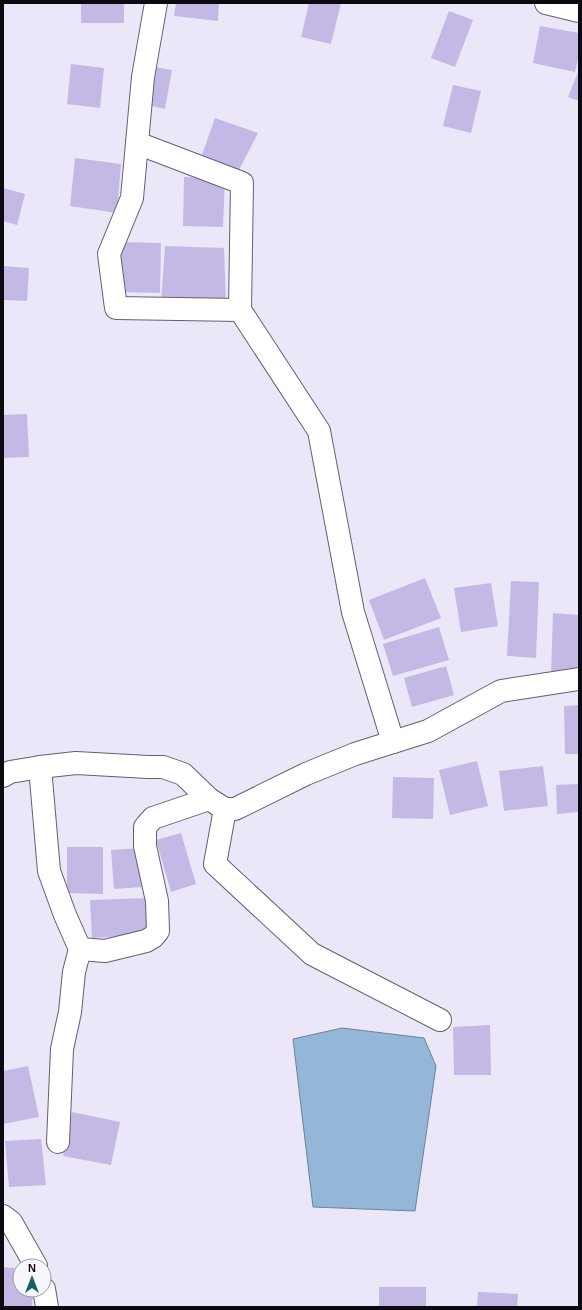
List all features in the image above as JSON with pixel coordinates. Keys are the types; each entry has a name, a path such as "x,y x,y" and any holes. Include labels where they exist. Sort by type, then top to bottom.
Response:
{"street":[{"path":"156,3 142,77 132,198 109,254 116,308 240,310"},
{"path":"546,3 579,11"},
{"path":"137,143 242,183 240,310 319,431 353,612 393,742"},
{"path":"3,776 10,772 76,762 148,768 163,767 183,774 217,804 235,809 306,774 355,754 428,731 501,691 579,679"},
{"path":"40,767 49,871 80,950 74,972 70,1012 62,1049 58,1142"},
{"path":"80,950 105,951 146,941 153,937 158,931 157,901 145,846 145,827 153,818 217,804"},
{"path":"217,804 215,864 312,954 440,1020"},
{"path":"3,1216 11,1222 31,1258"}],"water":[{"path":"342,1028 424,1038 436,1066 415,1211 313,1207 293,1039"}],"building":[{"path":"81,3 124,3 124,23 81,23"},
{"path":"176,3 219,3 218,21 174,16"},
{"path":"309,3 341,3 331,44 301,37"},
{"path":"449,11 473,20 455,67 431,58"},
{"path":"540,26 579,33 579,55 575,72 533,63"},
{"path":"71,64 104,68 100,108 67,104"},
{"path":"155,67 172,70 165,109 148,105"},
{"path":"579,70 579,101 568,97"},
{"path":"453,85 481,91 471,133 443,126"},
{"path":"215,118 258,133 239,170 202,155"},
{"path":"75,158 121,164 117,213 70,206"},
{"path":"184,177 225,178 223,227 183,226"},
{"path":"3,188 25,194 17,225 3,221"},
{"path":"121,242 161,243 160,293 121,292"},
{"path":"165,246 224,248 226,304 161,303"},
{"path":"3,266 29,268 27,301 3,300"},
{"path":"27,414 29,457 3,458 3,415"},
{"path":"425,578 441,618 384,640 369,600"},
{"path":"511,581 539,582 536,658 507,656"},
{"path":"491,583 498,626 461,632 454,588"},
{"path":"553,613 579,615 579,675 551,674"},
{"path":"439,627 449,660 393,676 383,644"},
{"path":"446,666 454,695 412,707 404,678"},
{"path":"579,705 579,754 565,754 564,706"},
{"path":"477,761 488,806 450,815 439,770"},
{"path":"543,766 548,806 504,811 499,771"},
{"path":"393,777 434,778 433,819 392,818"},
{"path":"579,784 579,812 557,814 556,785"},
{"path":"181,833 196,884 171,892 156,840"},
{"path":"67,847 103,847 103,894 67,893"},
{"path":"140,848 143,887 114,889 111,850"},
{"path":"146,898 148,935 92,938 90,900"},
{"path":"490,1025 491,1075 454,1075 453,1027"},
{"path":"28,1066 39,1117 3,1124 3,1071"},
{"path":"72,1112 120,1122 111,1165 63,1156"},
{"path":"41,1139 46,1185 9,1187 5,1141"},
{"path":"3,1267 12,1268 12,1298 33,1298 32,1307 3,1307"},
{"path":"379,1287 426,1287 426,1307 379,1307"},
{"path":"478,1292 518,1294 517,1307 477,1307"}]}
